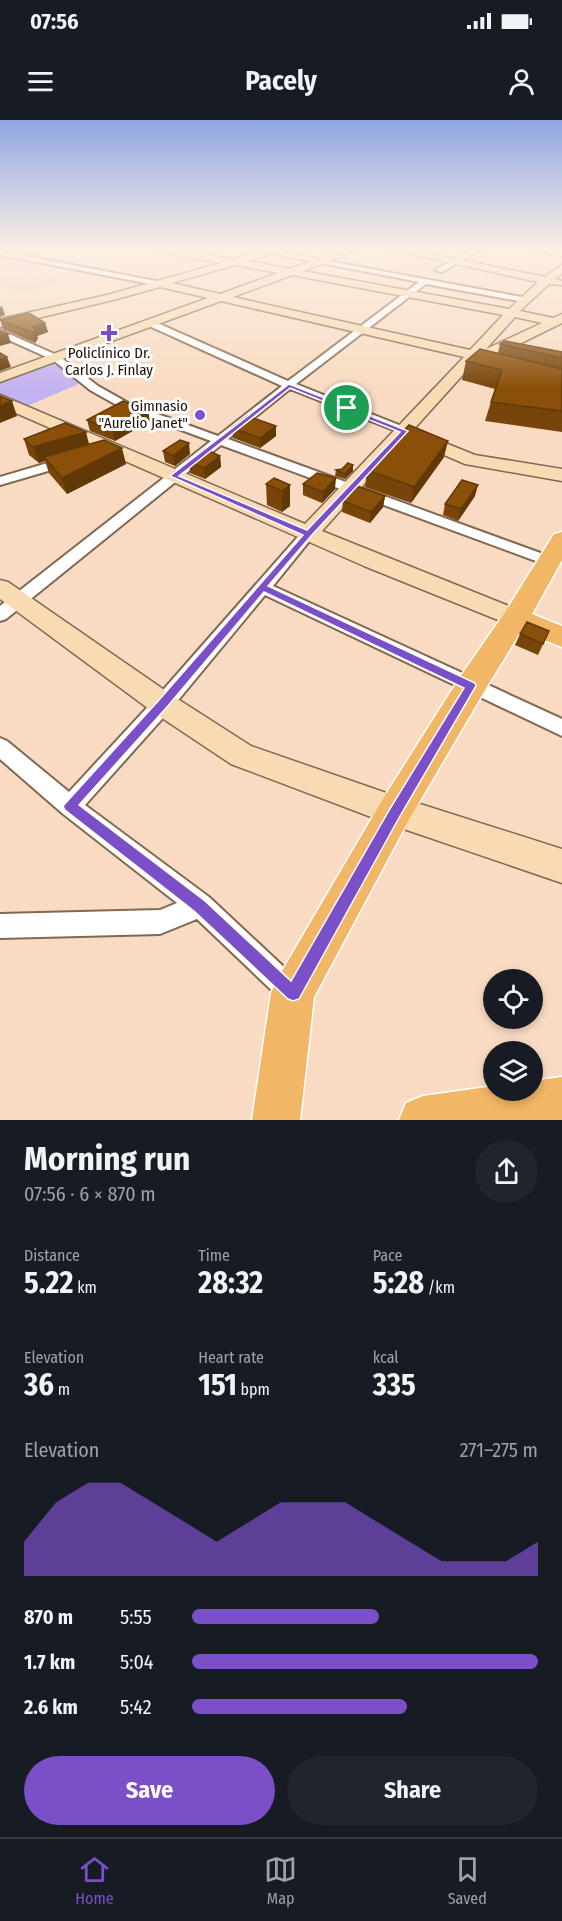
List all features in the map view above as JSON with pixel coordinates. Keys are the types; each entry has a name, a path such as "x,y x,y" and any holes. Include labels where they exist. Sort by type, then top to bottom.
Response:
{"main road":[{"path":"276,1120 293,993 395,811 471,686 516,618 562,539"},
{"path":"516,618 562,637"},
{"path":"423,1120 494,1116 562,1101"}],"street":[{"path":"0,323 113,296"},
{"path":"215,296 363,330 478,360"},
{"path":"0,378 225,296"},
{"path":"409,296 5,601 241,755 395,811 562,866"},
{"path":"420,296 559,320"},
{"path":"500,296 524,300"},
{"path":"70,806 163,704 308,534 405,431 478,360 512,313 529,296"},
{"path":"487,348 559,320"},
{"path":"150,323 289,385 471,460 562,475"},
{"path":"0,333 56,358 94,388 126,406 549,561"},
{"path":"487,348 515,357"},
{"path":"0,400 108,449 308,534 516,618"},
{"path":"0,481 108,449"},
{"path":"262,587 562,728"},
{"path":"0,747 70,806 200,906 293,993"},
{"path":"0,926 160,922 200,906"}],"shaded area":[{"path":"53,363 81,383 25,407 0,396 0,382"}],"building":[{"path":"29,313 45,323 33,327 35,329 33,333 0,320"},
{"path":"505,341 562,352 562,358 500,344"},
{"path":"480,349 562,369 562,411 491,402 502,370 466,361"},
{"path":"0,353 7,357 0,360"},
{"path":"0,396 12,401 0,406"},
{"path":"123,401 148,411 113,431 87,420"},
{"path":"247,416 276,426 260,438 232,428"},
{"path":"65,423 86,432 33,447 24,439"},
{"path":"409,425 448,441 414,487 367,470"},
{"path":"104,440 122,448 62,478 44,457"},
{"path":"180,440 189,443 173,456 163,451"},
{"path":"205,449 220,456 204,468 189,462"},
{"path":"348,463 353,465 345,474 336,470 342,469"},
{"path":"317,473 336,478 323,492 303,484"},
{"path":"274,478 290,485 282,491 266,484"},
{"path":"462,480 478,485 461,509 445,504"},
{"path":"357,486 385,496 371,512 343,501"},
{"path":"527,622 549,631 543,644 520,634"}],"place":[{"name":"Policlínico Dr. Carlos J. Finlay","path":"109,333"},
{"name":"Gimnasio \"Aurelio Janet\"","path":"200,415"}],"route":[{"path":"347,408 289,385 173,476 308,534 262,587 471,686 395,811 293,993 200,906 70,806 163,704 308,534 405,431 347,408"}]}
